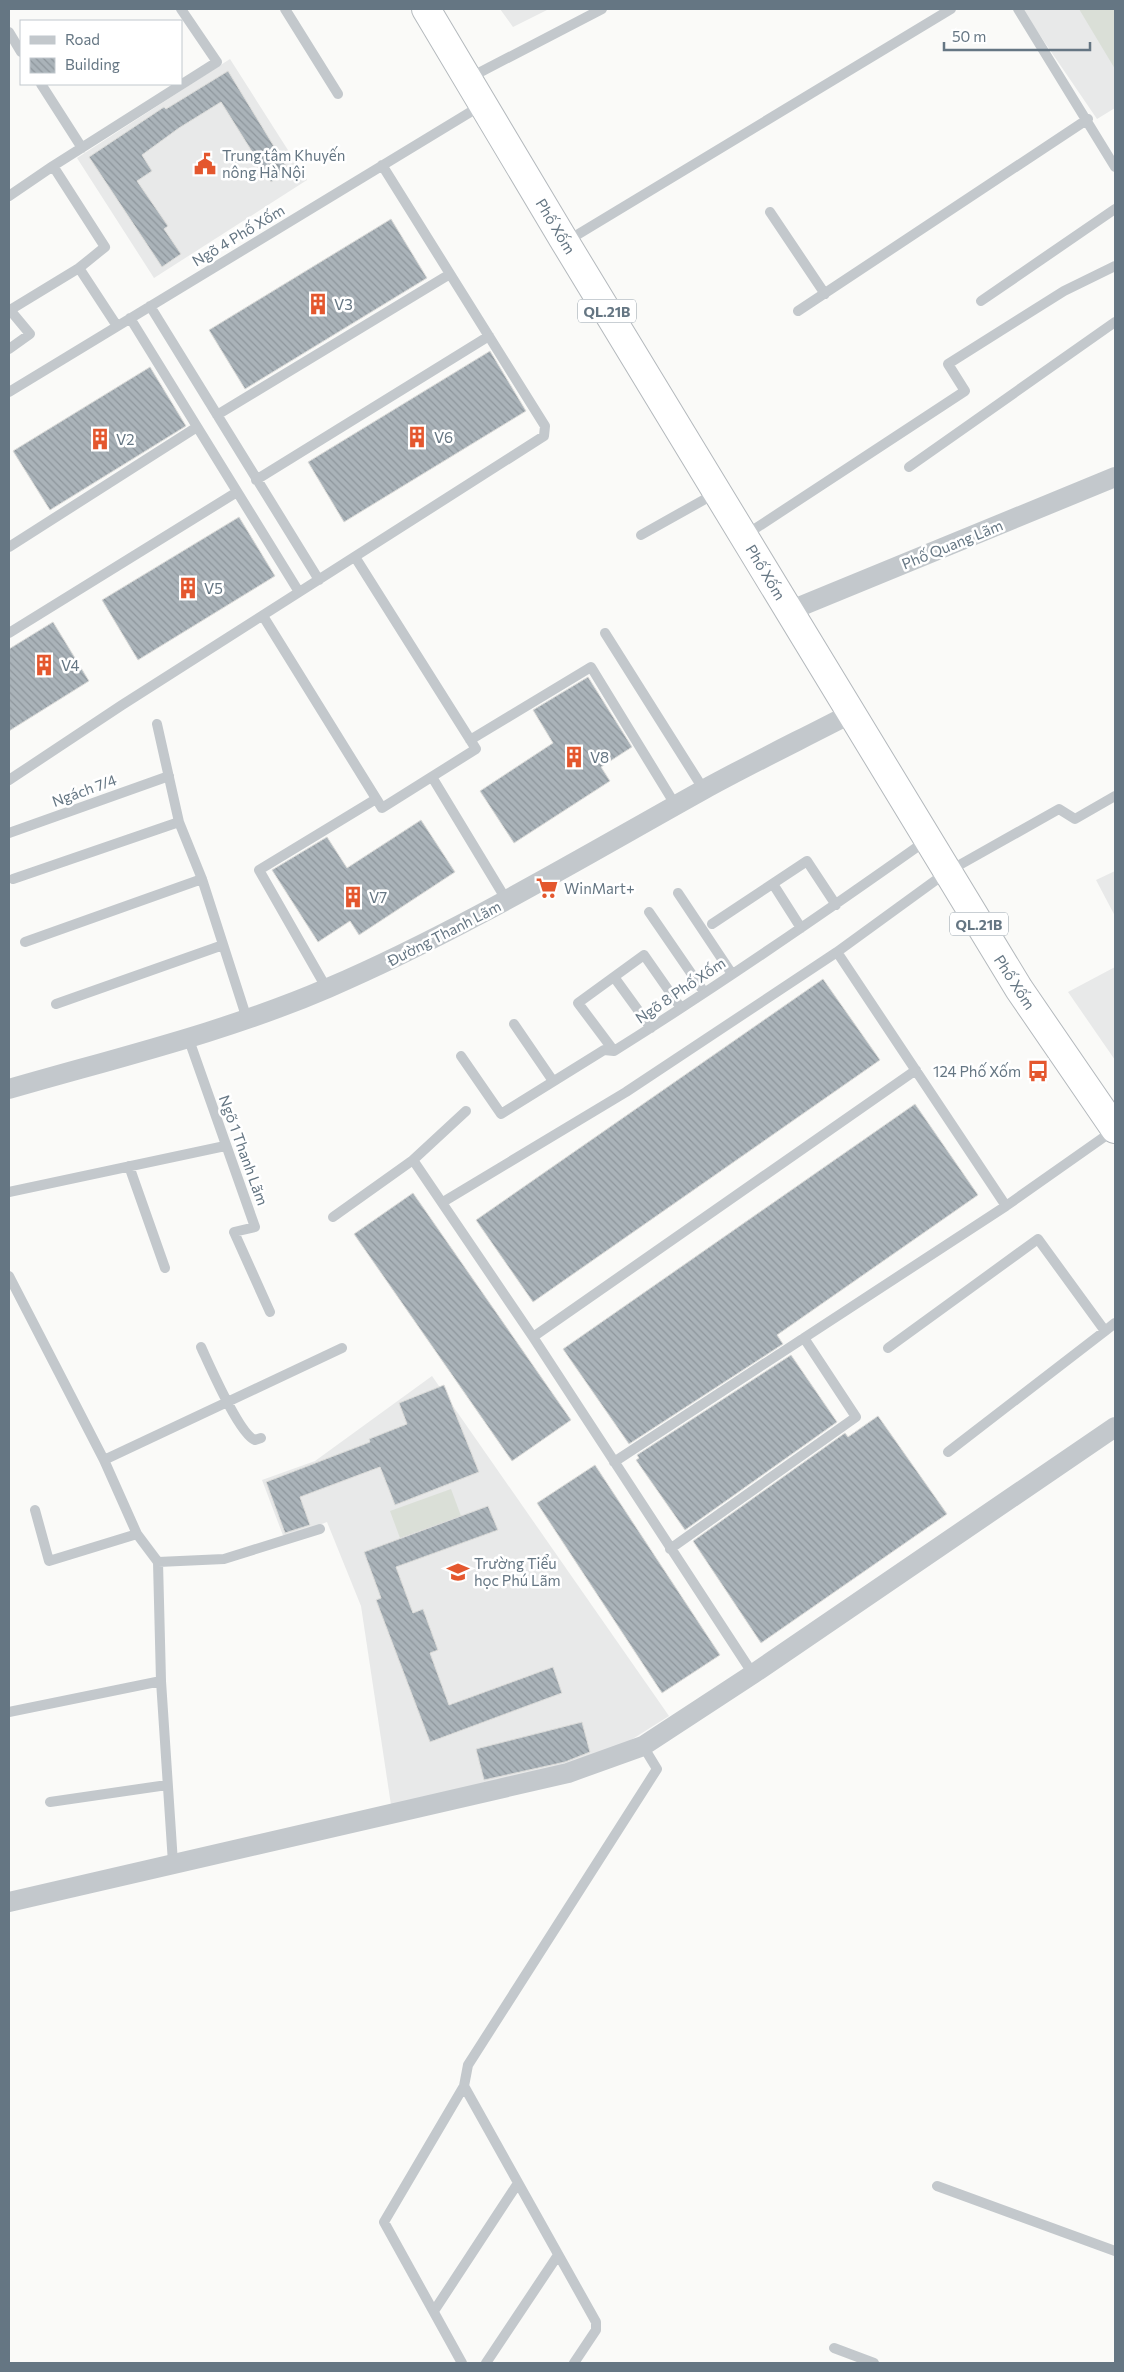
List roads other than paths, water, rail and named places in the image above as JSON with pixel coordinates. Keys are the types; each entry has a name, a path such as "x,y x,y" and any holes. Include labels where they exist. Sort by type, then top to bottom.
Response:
{"highway":[{"name":"Phố Xốm","path":"426,9 565,242 1019,989 1112,1116"}],"street":[{"name":"Phố Quang Lãm","path":"789,611 1115,477"},
{"name":"Đường Thanh Lãm","path":"9,1090 247,1019 327,988 402,954 507,901 704,790 852,713"},
{"path":"9,1902 568,1773 640,1741 753,1674 1115,1427"}],"lane":[{"path":"181,9 217,62 182,84"},
{"path":"285,9 338,94"},
{"path":"468,79 602,9"},
{"path":"565,242 951,9"},
{"path":"1018,9 1088,119 1115,167"},
{"path":"9,32 15,48"},
{"path":"43,85 82,148"},
{"path":"9,196 181,85"},
{"name":"Ngõ 4 Phố Xốm","path":"9,392 483,104"},
{"path":"798,311 1088,119"},
{"path":"9,780 122,705 544,436 545,426 382,165"},
{"path":"9,349 30,334 10,309 79,268 105,247 53,166"},
{"path":"981,301 1115,210"},
{"path":"770,212 825,294"},
{"path":"744,537 965,391 948,364 1064,291 1115,266"},
{"path":"79,268 117,326"},
{"path":"217,415 450,274"},
{"path":"150,306 318,580"},
{"path":"130,318 299,592"},
{"path":"908,467 1115,322"},
{"path":"256,480 489,336"},
{"path":"9,547 197,427"},
{"path":"9,633 237,492"},
{"path":"641,535 717,492"},
{"path":"263,616 382,808 476,749 355,557"},
{"path":"605,633 704,790"},
{"path":"470,740 591,667 676,806"},
{"path":"157,724 179,822 202,879 247,1019"},
{"name":"Ngách 7/4","path":"9,833 169,776"},
{"path":"432,777 507,901"},
{"path":"443,1202 626,1092 837,952 947,872 1059,810 1075,819 1115,796"},
{"path":"327,988 259,870 376,799"},
{"path":"14,879 179,822"},
{"name":"Ngõ 8 Phố Xốm","path":"461,1056 501,1114 604,1050 614,1051 650,1028 801,928 927,840"},
{"path":"712,924 807,861 836,904"},
{"path":"25,942 202,879"},
{"path":"773,884 801,928"},
{"path":"678,893 732,974"},
{"path":"649,912 704,992"},
{"path":"56,1004 223,945"},
{"path":"837,952 1006,1206"},
{"path":"614,1051 578,1003 644,955 681,1008"},
{"path":"614,977 650,1028"},
{"path":"514,1024 553,1081"},
{"name":"Ngõ 1 Thanh Lãm","path":"188,1037 255,1227 234,1232 270,1312"},
{"path":"533,1337 916,1070"},
{"path":"333,1217 413,1160 466,1111"},
{"path":"614,1462 1006,1206 1112,1116"},
{"path":"9,1192 225,1146"},
{"path":"413,1160 533,1337 753,1674"},
{"path":"129,1166 165,1268"},
{"path":"888,1348 1038,1239 1105,1330"},
{"path":"9,1276 104,1460 138,1534 158,1562 161,1681 173,1863"},
{"path":"948,1452 1115,1323"},
{"path":"670,1549 856,1417 804,1338"},
{"path":"200,1346 227,1401 251,1439 260,1438"},
{"path":"104,1460 342,1348"},
{"path":"35,1510 49,1561 138,1534"},
{"path":"158,1562 224,1559 320,1530"},
{"path":"9,1712 161,1681"},
{"path":"462,2363 384,2222 464,2086 468,2065 656,1769 640,1741"},
{"path":"50,1802 167,1785"},
{"path":"464,2086 596,2322 596,2330 574,2363"},
{"path":"434,2311 518,2183"},
{"path":"938,2186 1115,2251"},
{"path":"486,2363 558,2255"},
{"path":"834,2348 874,2363"}],"place":[{"name":"Trung tâm Khuyến nông Hà Nội","path":"205,164"},
{"name":"V3","path":"318,304"},
{"name":"V6","path":"417,437"},
{"name":"V2","path":"100,439"},
{"name":"V5","path":"188,588"},
{"name":"V4","path":"44,665"},
{"name":"V8","path":"574,757"},
{"name":"WinMart+","path":"547,888"},
{"name":"V7","path":"353,897"},
{"name":"124 Phố Xốm","path":"1038,1071"},
{"name":"Trường Tiểu học Phú Lãm","path":"458,1572"}]}
